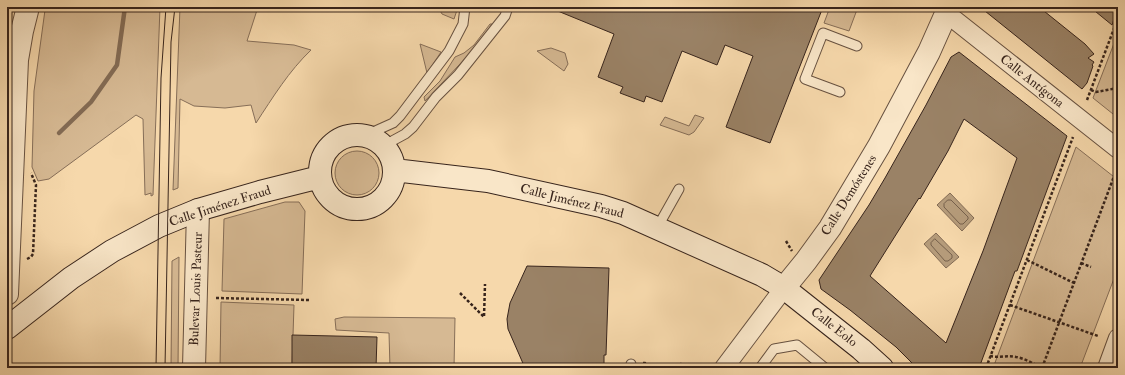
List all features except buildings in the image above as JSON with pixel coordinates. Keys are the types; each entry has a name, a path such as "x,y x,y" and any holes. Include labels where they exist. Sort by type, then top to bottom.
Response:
{"main road":[{"path":"7,294 17,60 28,7"},
{"name":"Calle Demóstenes","path":"784,288 830,228 879,146 929,52 948,9"},
{"path":"352,135 364,136 377,141 384,146 391,157 394,170 393,181 385,196 373,206 346,208 332,200 323,187 321,170 323,157 330,147 342,138 352,135"},
{"name":"Calle Jiménez Fraud","path":"7,328 71,278 112,251 159,226 198,210 260,192 321,170"},
{"name":"Calle Jiménez Fraud","path":"7,314 84,255 159,214 202,200 321,170"},
{"name":"Calle Jiménez Fraud","path":"394,170 488,181 601,206 623,213 762,275 784,288"},
{"name":"Bulevar Louis Pasteur","path":"194,368 198,210"},
{"name":"Calle Eolo","path":"784,288 861,348 882,368"}],"street":[{"name":"Calle Antígona","path":"948,9 1118,149"},
{"name":"Calle Demóstenes","path":"724,368 784,288"},
{"path":"1107,368 1118,338"}],"lane":[{"path":"364,136 393,124 400,116 448,51 463,24 465,7"},
{"path":"384,146 405,134 412,127 436,97 458,75 505,16 508,7"},
{"path":"840,92 805,79 823,33 857,46"},
{"path":"657,228 679,189"},
{"path":"760,368 774,348 797,345 825,368"}],"path":[{"path":"1087,100 1118,18"},
{"path":"1091,90 1096,92 1118,88"},
{"path":"986,368 1073,137"},
{"path":"990,356 997,358 1006,356 1016,357 1042,368 1116,171"},
{"path":"31,258 33,254 36,185"},
{"path":"786,241 792,251"},
{"path":"1027,260 1074,283"},
{"path":"1081,263 1091,267"},
{"path":"460,293 484,317 485,284"},
{"path":"216,298 309,300"},
{"path":"1010,305 1098,336"},
{"path":"664,368 681,364 681,368"}],"shaded area":[{"path":"49,7 160,7 153,195 151,196 151,193 145,195 143,119 136,115 49,179 38,181 32,167 34,91 45,10"},
{"path":"180,7 258,7 247,41 294,45 311,50 288,75 256,123 251,105 225,108 194,106 180,99 178,188 173,190"},
{"path":"438,7 458,7 454,19 442,14"},
{"path":"830,7 858,7 849,31 824,23"},
{"path":"490,24 492,24 476,47 425,101 424,97 440,81 455,57 464,53 474,45"},
{"path":"1118,33 1118,118 1093,98"},
{"path":"420,44 441,52 427,73"},
{"path":"551,48 565,53 568,64 564,71 537,51"},
{"path":"695,115 704,118 694,132 689,135 660,125 665,117 689,126"},
{"path":"1076,147 1118,180 1118,268 1080,368 993,368"},
{"path":"353,151 361,151 366,152 373,157 378,164 378,182 373,189 366,194 353,195 345,192 338,185 335,177 335,169 338,161 345,154"},
{"path":"285,202 299,202 305,211 302,294 222,291 224,219"},
{"path":"179,257 178,368 171,368 172,261"},
{"path":"221,302 294,305 292,366 220,368"},
{"path":"344,317 455,318 454,368 390,368 389,333 336,330 335,319"}],"water":[{"path":"950,193 974,218 962,231 937,205"},
{"path":"936,233 959,257 946,268 924,244"}],"waterway":[{"path":"59,133 91,102 117,65 125,7"}],"tram line":[{"path":"156,368 161,78 166,7"},
{"path":"165,368 171,42 175,7"}]}
